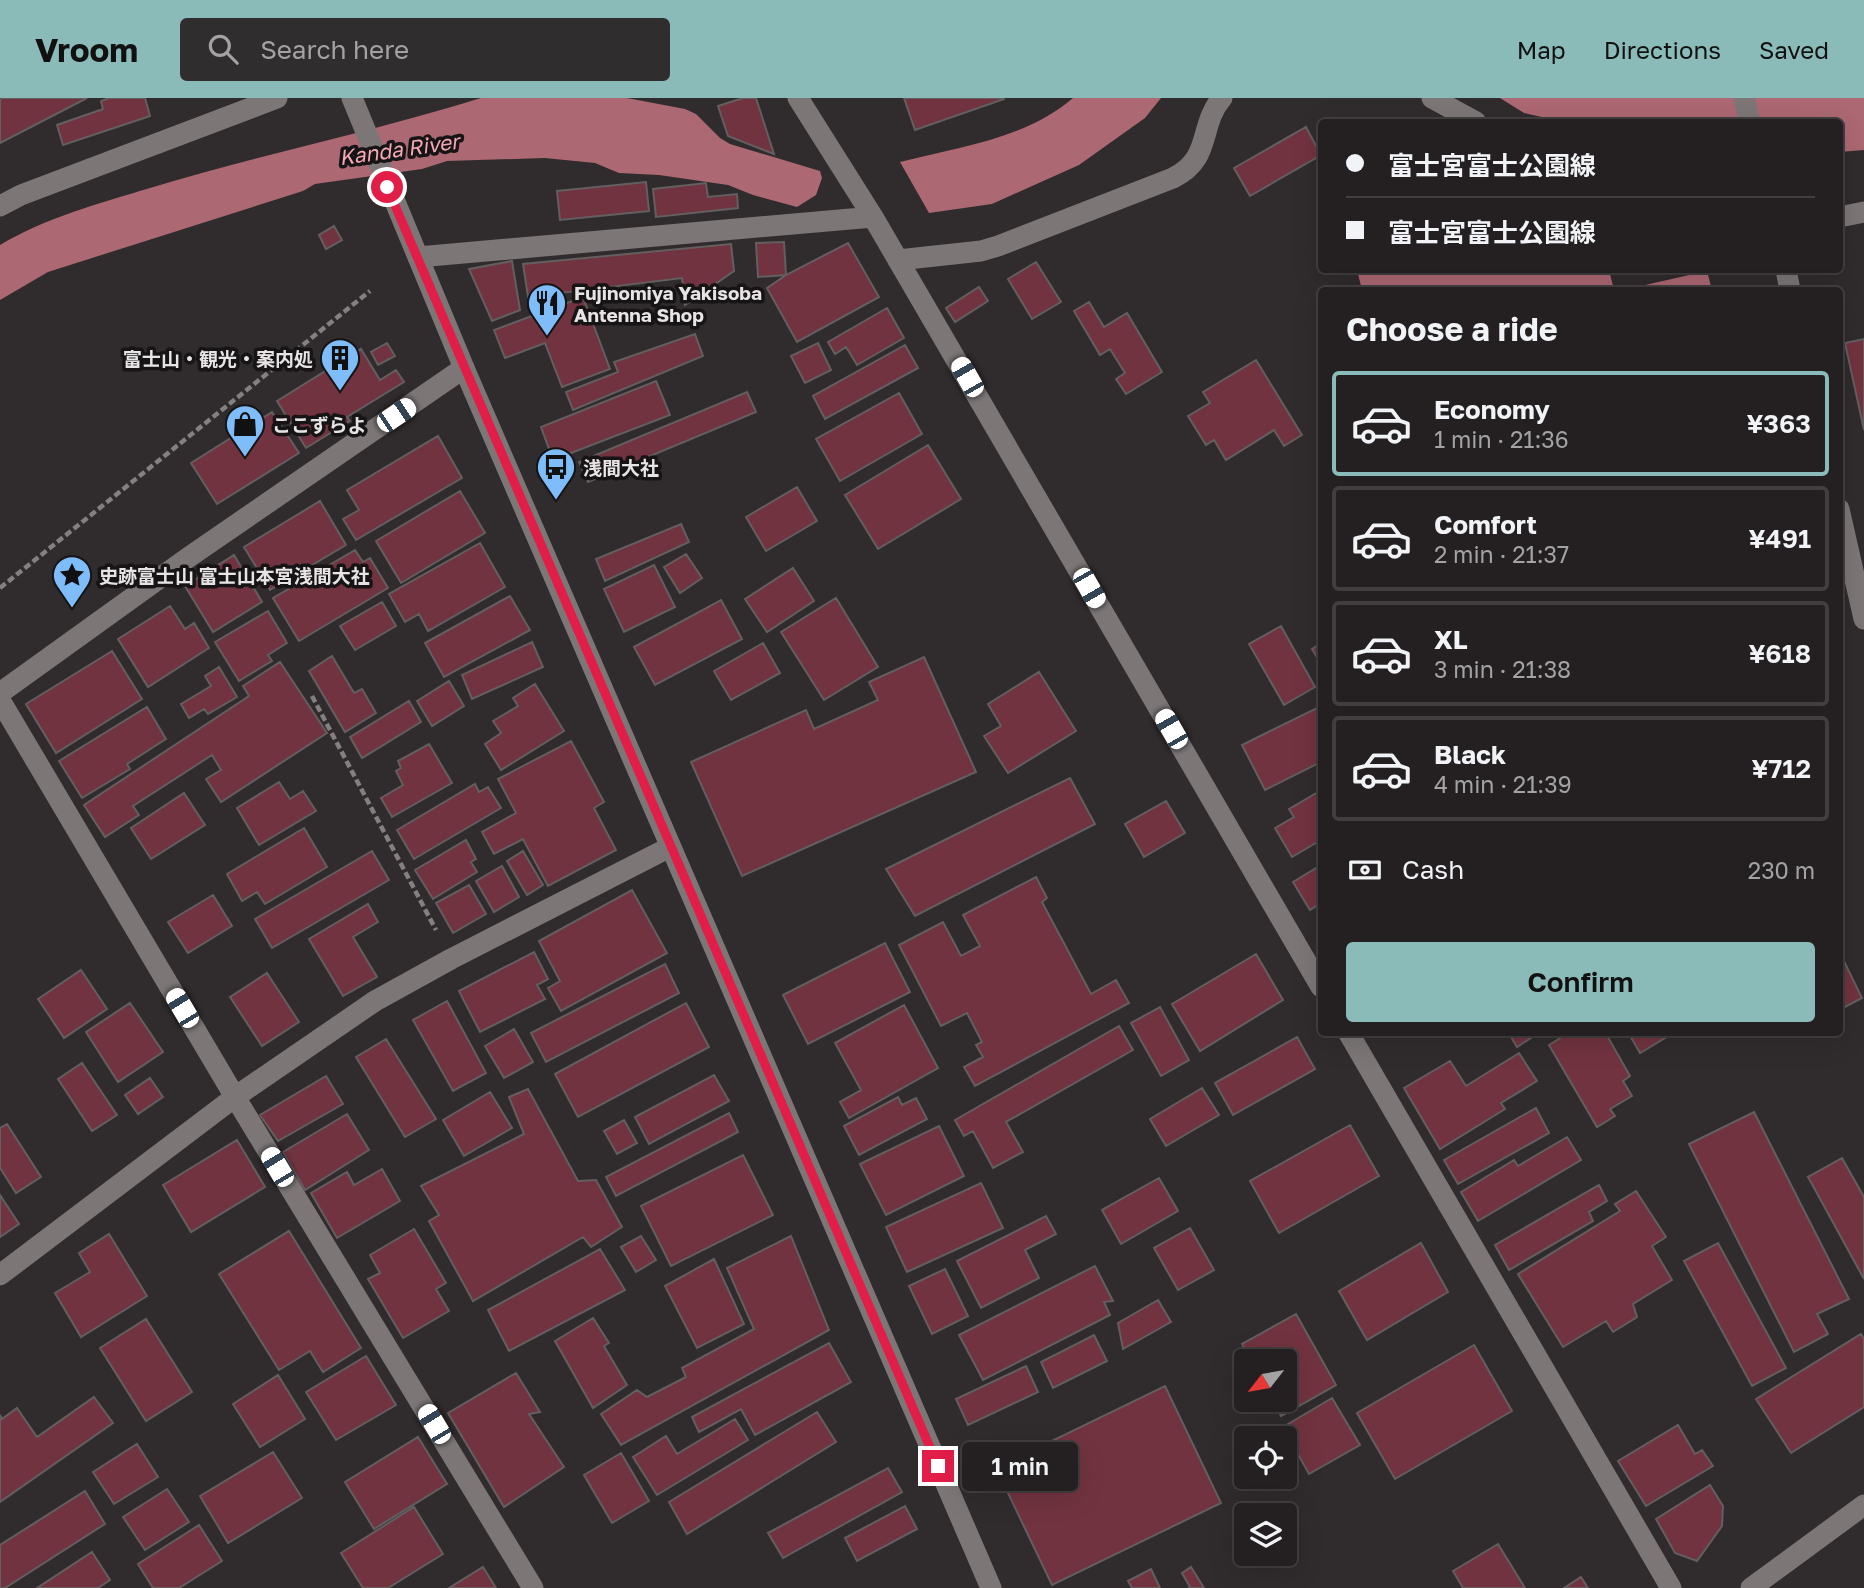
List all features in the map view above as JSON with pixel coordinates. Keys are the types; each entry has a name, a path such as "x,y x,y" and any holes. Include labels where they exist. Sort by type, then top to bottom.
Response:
{"street":[{"path":"0,206 21,195 277,98"},
{"path":"352,98 464,368 991,1588"},
{"path":"798,98 873,217 1318,982"},
{"path":"898,260 981,251 999,246 1173,178 1196,160 1210,117 1222,98"},
{"path":"1432,98 1470,119"},
{"path":"1744,98 1749,119"},
{"path":"1843,216 1864,212"},
{"path":"418,257 873,217"},
{"path":"0,692 189,557 464,368"},
{"path":"1843,527 1864,619"},
{"path":"0,700 235,1097 533,1588"},
{"path":"0,1275 235,1097 375,1001 670,847"},
{"path":"1350,1036 1671,1588"},
{"path":"1751,1588 1864,1505"}],"path":[{"path":"0,588 370,291"},
{"path":"312,696 451,959"}],"water":[{"name":"Kanda River","path":"481,98 627,98 685,109 696,114 720,138 730,144 820,171 822,178 816,195 797,207 728,185 659,175 619,173 595,163 545,158 447,161 422,169 315,184 303,191 48,272 0,300 0,245 54,219 191,176"},
{"path":"1073,98 1161,98 1145,118 1079,165 992,204 929,213 900,162 1013,132 1054,112"},
{"path":"1500,98 1864,98 1864,150 1843,152 1843,119 1551,119 1524,113"},
{"path":"1358,273 1610,273 1613,287 1361,287"},
{"path":"1708,273 1711,287 1636,287"}],"building":[{"path":"87,98 0,143 0,100"},
{"path":"109,98 145,98 150,116 63,145 57,125 103,109 101,101"},
{"path":"743,98 756,98 774,154 728,136 718,106"},
{"path":"904,98 1004,98 1004,99 915,130"},
{"path":"1306,127 1318,149 1318,157 1250,196 1234,168"},
{"path":"646,182 649,211 560,220 557,191"},
{"path":"706,183 708,197 737,194 738,208 656,217 653,189"},
{"path":"334,226 342,240 326,249 319,235"},
{"path":"784,242 786,275 758,277 756,243"},
{"path":"848,243 879,297 797,342 767,288 786,275"},
{"path":"731,244 734,271 685,305 682,278 528,297 523,264"},
{"path":"512,261 520,310 492,321 469,269"},
{"path":"1036,262 1061,302 1032,319 1008,279"},
{"path":"979,287 988,301 955,322 946,308"},
{"name":"Fujinomiya Yakisoba Antenna Shop","path":"583,297 610,369 562,387 545,343 505,358 494,330"},
{"path":"1089,302 1104,327 1127,313 1162,372 1126,394 1116,379 1125,373 1110,349 1100,355 1074,311"},
{"path":"887,308 904,338 857,365 846,347 835,354 828,342"},
{"path":"695,334 703,356 573,410 566,392 618,372 614,362"},
{"path":"1864,339 1864,430 1845,343"},
{"path":"387,343 395,356 378,365 371,352"},
{"path":"818,343 831,370 805,383 791,356"},
{"path":"905,345 918,368 825,419 813,396"},
{"name":"富士山・観光・案内処","path":"361,349 380,380 396,370 404,382 347,417 350,421 306,448 277,401"},
{"path":"1256,360 1302,435 1284,446 1274,430 1226,460 1214,440 1206,445 1188,416 1210,403 1203,392"},
{"path":"656,381 670,415 553,460 541,427"},
{"path":"747,392 756,412 588,482 579,462"},
{"path":"899,393 922,434 840,481 816,439"},
{"name":"ここずらよ","path":"272,412 299,453 217,504 191,463"},
{"path":"438,436 462,478 356,540 343,519 359,510 347,490"},
{"path":"928,445 961,499 878,549 845,495"},
{"path":"797,487 817,521 766,551 746,517"},
{"path":"460,491 485,533 401,583 376,541"},
{"path":"320,501 346,545 270,590 244,547"},
{"path":"681,524 689,542 605,581 596,559"},
{"path":"480,543 505,587 428,631 419,614 405,622 389,594"},
{"path":"355,550 363,562 370,558 388,588 299,641 273,598"},
{"path":"686,554 702,578 680,593 664,567"},
{"path":"234,555 262,602 213,632 185,586"},
{"path":"654,565 675,607 624,632 604,589"},
{"path":"793,568 814,601 767,632 745,599"},
{"path":"510,596 530,630 444,677 425,643"},
{"path":"836,598 878,667 824,700 781,632"},
{"path":"721,600 742,639 655,685 634,647"},
{"path":"382,602 396,626 355,650 340,626"},
{"path":"170,606 185,629 194,623 209,648 148,687 118,639"},
{"path":"268,611 287,643 268,655 272,661 239,681 215,642"},
{"path":"1281,626 1315,687 1284,705 1249,644"},
{"path":"532,642 543,667 472,699 462,675"},
{"path":"763,643 780,673 731,700 714,671"},
{"path":"1318,645 1318,659 1312,649"},
{"path":"112,651 142,699 56,753 26,704"},
{"path":"332,656 354,693 362,689 376,713 345,732 309,671"},
{"path":"924,657 976,772 742,876 691,762 806,710 814,729 878,700 869,682"},
{"path":"280,662 327,733 221,802 206,779 221,770 212,755 133,806 139,815 105,837 84,805 249,696 243,686"},
{"path":"219,667 237,697 208,714 204,709 189,718 181,704 211,686 205,676"},
{"path":"1039,672 1076,731 1008,773 984,736 1001,726 988,704"},
{"path":"449,681 464,706 432,726 417,701"},
{"path":"535,684 564,731 501,770 485,744 501,733 493,721 518,706 513,698"},
{"path":"409,701 421,722 362,758 350,737"},
{"path":"147,707 166,739 127,764 130,769 82,798 59,761"},
{"path":"1318,707 1318,764 1265,790 1242,745"},
{"path":"571,741 604,802 594,808 616,850 548,886 523,839 494,854 482,832 516,813 498,779"},
{"path":"429,744 452,783 392,817 381,798 403,785 396,771 401,768 398,761"},
{"path":"1070,778 1095,824 915,916 886,869"},
{"path":"279,782 290,799 303,791 316,811 259,845 237,808"},
{"path":"475,784 479,792 488,787 501,808 414,859 397,830"},
{"path":"1318,792 1318,842 1292,857 1275,828 1294,817 1289,809"},
{"path":"184,793 205,825 151,859 131,828"},
{"path":"1166,801 1185,833 1144,857 1125,824"},
{"path":"304,828 327,867 265,904 257,892 242,901 227,874"},
{"path":"466,840 476,859 471,862 477,872 433,899 415,870"},
{"path":"372,851 389,880 272,948 255,919"},
{"path":"523,851 543,885 527,895 507,861"},
{"path":"502,866 519,897 494,912 476,881"},
{"path":"1318,867 1318,905 1310,910 1293,882"},
{"path":"1036,877 1047,898 1042,902 1091,994 1116,980 1129,1003 975,1086 964,1067 983,1057 976,1045 982,1042 967,1013 941,1026 899,945 943,922 961,956 980,946 963,915"},
{"path":"469,885 486,914 453,933 436,903"},
{"path":"632,890 667,953 561,1011 548,988 560,981 539,941"},
{"path":"213,895 232,926 188,953 168,922"},
{"path":"368,904 378,922 353,937 377,977 343,996 309,939"},
{"path":"885,943 910,992 808,1044 783,995"},
{"path":"534,952 548,979 537,985 545,999 480,1032 459,991"},
{"path":"1256,954 1283,1000 1200,1051 1172,1004"},
{"path":"1843,959 1862,998 1843,1008"},
{"path":"665,964 679,993 546,1062 531,1033"},
{"path":"81,970 107,1009 64,1038 38,999"},
{"path":"267,973 299,1022 262,1046 230,997"},
{"path":"447,1001 486,1073 453,1091 413,1020"},
{"path":"130,1003 163,1052 118,1082 86,1032"},
{"path":"686,1003 709,1047 578,1117 555,1074"},
{"path":"904,1005 938,1068 849,1118 840,1102 861,1090 835,1043"},
{"path":"1160,1007 1189,1060 1161,1076 1131,1023"},
{"path":"1119,1026 1133,1050 1006,1122 1023,1152 993,1168 973,1131 964,1136 955,1120"},
{"path":"514,1029 533,1062 504,1078 485,1046"},
{"path":"1510,1036 1534,1036 1517,1047"},
{"path":"1564,1036 1607,1036 1630,1076 1623,1081 1632,1096 1610,1109 1615,1116 1597,1127 1549,1045"},
{"path":"1630,1036 1668,1036 1640,1053"},
{"path":"1297,1037 1315,1069 1233,1115 1215,1083"},
{"path":"386,1039 436,1119 405,1137 356,1057"},
{"path":"1519,1053 1537,1081 1501,1103 1505,1109 1440,1149 1404,1088 1450,1061 1466,1086"},
{"path":"82,1063 117,1115 92,1131 58,1079"},
{"path":"714,1075 729,1101 649,1144 635,1117"},
{"path":"326,1076 343,1104 278,1141 260,1115"},
{"path":"150,1078 163,1097 138,1114 125,1095"},
{"path":"1202,1088 1219,1115 1166,1146 1150,1119"},
{"path":"528,1089 578,1181 596,1180 622,1227 591,1247 583,1237 473,1301 429,1221 439,1215 421,1186 524,1134 509,1097"},
{"path":"490,1092 512,1128 464,1156 443,1120"},
{"path":"898,1097 902,1105 916,1098 927,1119 859,1155 844,1126"},
{"path":"1536,1108 1549,1133 1458,1184 1444,1160"},
{"path":"1754,1112 1849,1299 1817,1314 1828,1334 1794,1352 1689,1144"},
{"path":"729,1113 738,1132 616,1196 606,1177"},
{"path":"347,1114 369,1150 305,1190 283,1152"},
{"path":"624,1120 637,1143 617,1154 604,1131"},
{"path":"7,1124 41,1177 16,1193 0,1168 0,1128"},
{"path":"1350,1125 1379,1176 1279,1233 1250,1181"},
{"path":"939,1126 964,1176 886,1215 860,1164"},
{"path":"1567,1137 1581,1160 1478,1221 1461,1192 1514,1160 1518,1166"},
{"path":"237,1140 265,1187 191,1232 163,1185"},
{"path":"743,1155 773,1215 671,1266 641,1206"},
{"path":"1842,1158 1864,1197 1864,1279 1808,1177"},
{"path":"382,1169 400,1201 337,1238 311,1193 347,1172 354,1185"},
{"path":"1159,1178 1178,1211 1121,1244 1102,1210"},
{"path":"981,1183 1003,1228 907,1272 886,1227"},
{"path":"1599,1185 1607,1201 1589,1212 1593,1221 1509,1270 1495,1245"},
{"path":"1636,1191 1666,1237 1652,1246 1672,1280 1633,1304 1637,1317 1613,1332 1606,1321 1563,1347 1518,1274 1620,1211 1615,1204"},
{"path":"0,1195 19,1224 0,1237"},
{"path":"1046,1216 1056,1234 1025,1250 1039,1278 981,1308 957,1261"},
{"path":"1190,1228 1214,1270 1178,1290 1154,1248"},
{"path":"414,1229 446,1283 436,1289 449,1311 403,1338 368,1279 380,1273 370,1255"},
{"path":"289,1231 361,1348 323,1372 310,1351 279,1370 219,1274"},
{"path":"109,1234 147,1296 81,1337 55,1293 90,1272 79,1253"},
{"path":"641,1236 656,1260 636,1272 621,1247"},
{"path":"791,1236 829,1330 621,1445 601,1414 637,1390 647,1397 686,1377 682,1368 754,1329 727,1268"},
{"path":"1421,1243 1448,1292 1367,1340 1339,1291"},
{"path":"1718,1243 1786,1368 1752,1386 1684,1261"},
{"path":"600,1249 625,1290 509,1351 488,1310"},
{"path":"714,1259 744,1324 697,1348 665,1286"},
{"path":"1095,1266 1113,1301 1104,1302 1110,1315 983,1380 959,1335"},
{"path":"945,1269 968,1316 932,1334 909,1286"},
{"path":"1158,1300 1171,1322 1123,1349 1118,1323"},
{"path":"1296,1314 1336,1385 1297,1407 1297,1349 1244,1349 1242,1344"},
{"path":"593,1318 609,1343 604,1346 627,1385 593,1408 555,1341"},
{"path":"146,1319 192,1392 146,1421 100,1348"},
{"path":"1861,1334 1864,1339 1864,1407 1791,1453 1756,1399"},
{"path":"1094,1335 1107,1361 1053,1388 1041,1362"},
{"path":"829,1343 851,1382 755,1435 741,1409 699,1432 692,1417"},
{"path":"1474,1345 1512,1411 1395,1479 1357,1413"},
{"path":"366,1356 396,1405 336,1440 306,1392"},
{"path":"1026,1366 1038,1392 968,1425 956,1399"},
{"path":"516,1373 540,1412 529,1414 564,1467 504,1507 448,1413"},
{"path":"278,1375 305,1419 260,1447 233,1404"},
{"path":"1165,1386 1221,1503 1052,1585 996,1468"},
{"path":"94,1397 113,1423 0,1502 0,1415 2,1419 17,1408 37,1437"},
{"path":"1332,1398 1360,1445 1309,1474 1297,1452 1297,1426 1285,1426"},
{"path":"817,1412 836,1442 687,1534 669,1502"},
{"path":"735,1419 748,1440 657,1495 633,1457 666,1436 677,1454"},
{"path":"1678,1425 1695,1454 1702,1450 1713,1466 1646,1506 1618,1461"},
{"path":"418,1437 447,1484 374,1529 345,1482"},
{"path":"137,1444 158,1477 114,1504 93,1472"},
{"path":"273,1452 302,1498 228,1543 200,1496"},
{"path":"621,1453 649,1501 612,1523 584,1475"},
{"path":"888,1468 902,1492 783,1558 768,1533"},
{"path":"1710,1485 1723,1506 1722,1526 1697,1561 1675,1553 1656,1519"},
{"path":"167,1489 189,1522 145,1550 123,1517"},
{"path":"85,1491 105,1524 5,1588 0,1588 0,1545"},
{"path":"905,1506 917,1529 857,1561 845,1538"},
{"path":"414,1507 443,1554 388,1588 363,1588 341,1553"},
{"path":"199,1525 222,1561 179,1588 153,1588 138,1564"},
{"path":"1498,1544 1525,1588 1463,1588 1453,1571"},
{"path":"92,1552 110,1580 98,1588 37,1588"},
{"path":"483,1567 496,1588 449,1588"},
{"path":"1191,1567 1204,1588 1188,1588 1190,1587 1182,1573"},
{"path":"1151,1569 1160,1588 1132,1588 1128,1581"},
{"path":"1581,1577 1588,1588 1564,1588"}],"place":[{"name":"Fujinomiya Yakisoba Antenna Shop","path":"547,337"},
{"name":"富士山・観光・案内処","path":"340,392"},
{"name":"ここずらよ","path":"245,458"},
{"name":"浅間大社","path":"556,501"},
{"name":"史跡富士山 富士山本宮浅間大社","path":"72,609"}],"route":[{"path":"387,187 938,1466"}]}
